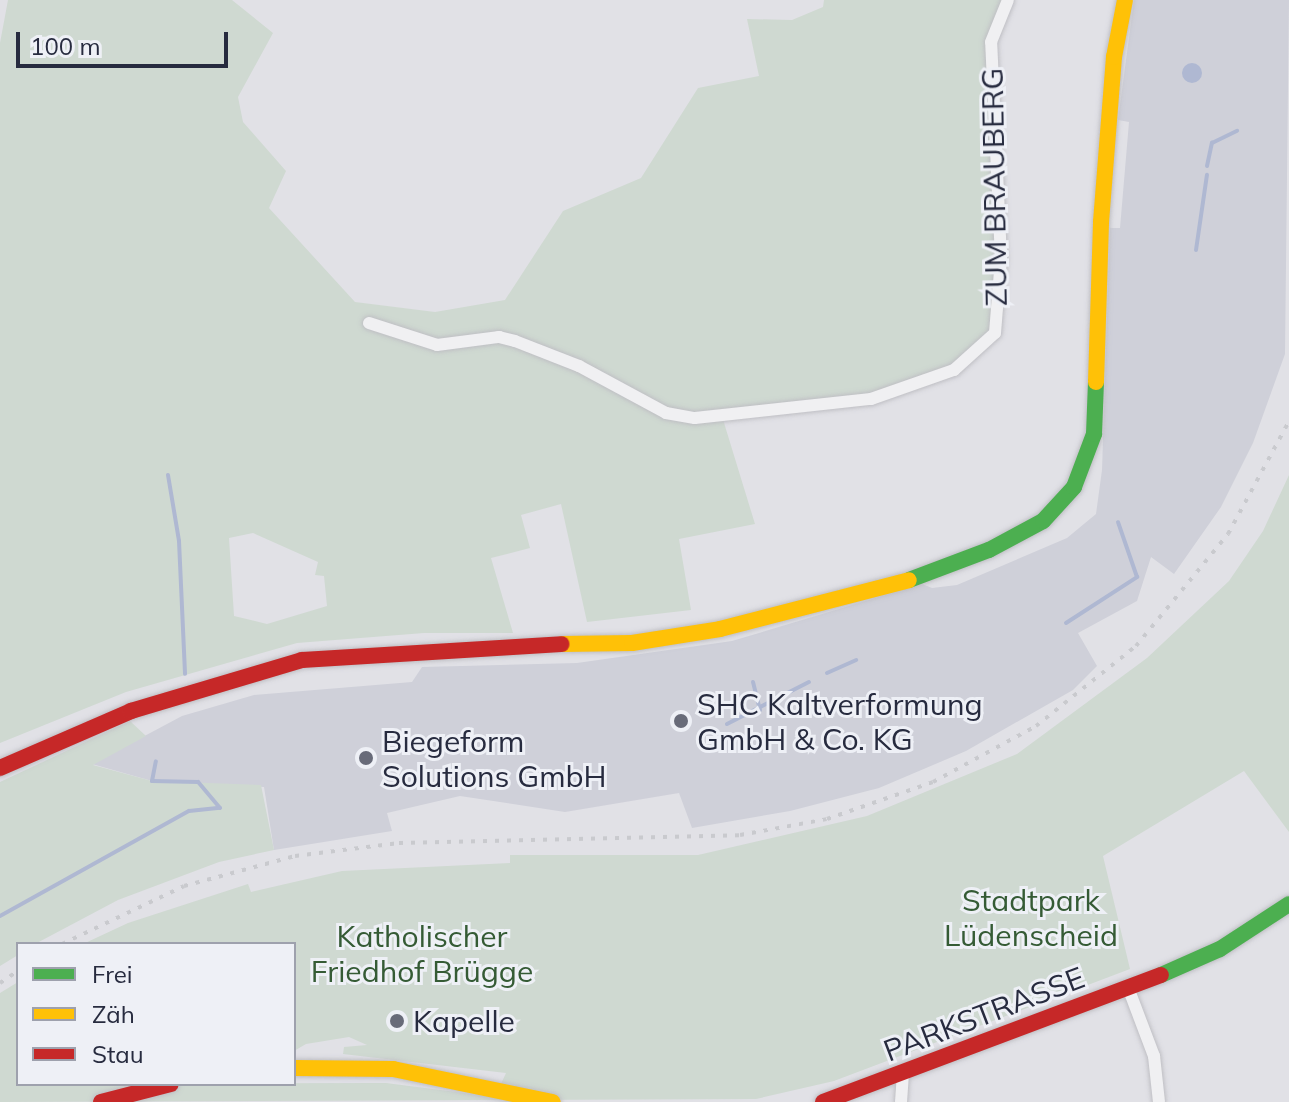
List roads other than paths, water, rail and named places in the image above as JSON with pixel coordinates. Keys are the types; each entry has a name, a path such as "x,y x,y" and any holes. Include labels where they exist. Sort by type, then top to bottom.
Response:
{"main road":[{"path":"0,768 131,711 302,660 515,645 632,643 720,629 914,579 989,550 1043,521 1074,487 1094,434 1101,222 1114,57 1125,0"},
{"name":"PARKSTRASSE","path":"823,1102 1129,990 1220,949 1289,904"},
{"path":"296,1068 393,1069 553,1102"},
{"path":"101,1102 163,1086"}],"street":[{"name":"ZUM BRAUBERG","path":"369,323 437,345 499,337 515,341 579,366 666,413 695,418 871,399 954,370 995,333 1001,247 991,42 1008,0"},
{"path":"1129,990 1154,1056 1159,1102"},
{"path":"901,1102 903,1075"}],"water":[{"path":"1192,63 1199,66 1202,73 1199,80 1192,83 1185,80 1182,73 1185,66"}],"waterway":[{"path":"1207,166 1212,143 1237,131"},
{"path":"1196,250 1207,175"},
{"path":"168,475 179,541 185,674"},
{"path":"1066,623 1137,577 1118,522"},
{"path":"827,673 856,660"},
{"path":"753,682 760,710"},
{"path":"727,724 809,682"},
{"path":"0,916 189,811 220,808 198,782 152,781 156,761"}],"railway":[{"path":"66,942 184,886 295,856 399,843 740,835 827,819 933,782 1036,726 1136,646 1228,534 1289,421"},
{"path":"0,983 16,972"}],"place":[{"name":"SHC Kaltverformung GmbH & Co. KG","path":"681,721"},
{"name":"Biegeform Solutions GmbH","path":"366,758"},
{"name":"Kapelle","path":"397,1021"}],"park label":[{"name":"Stadtpark Lüdenscheid","path":"1031,917"},
{"name":"Katholischer Friedhof Brügge","path":"422,953"}]}
